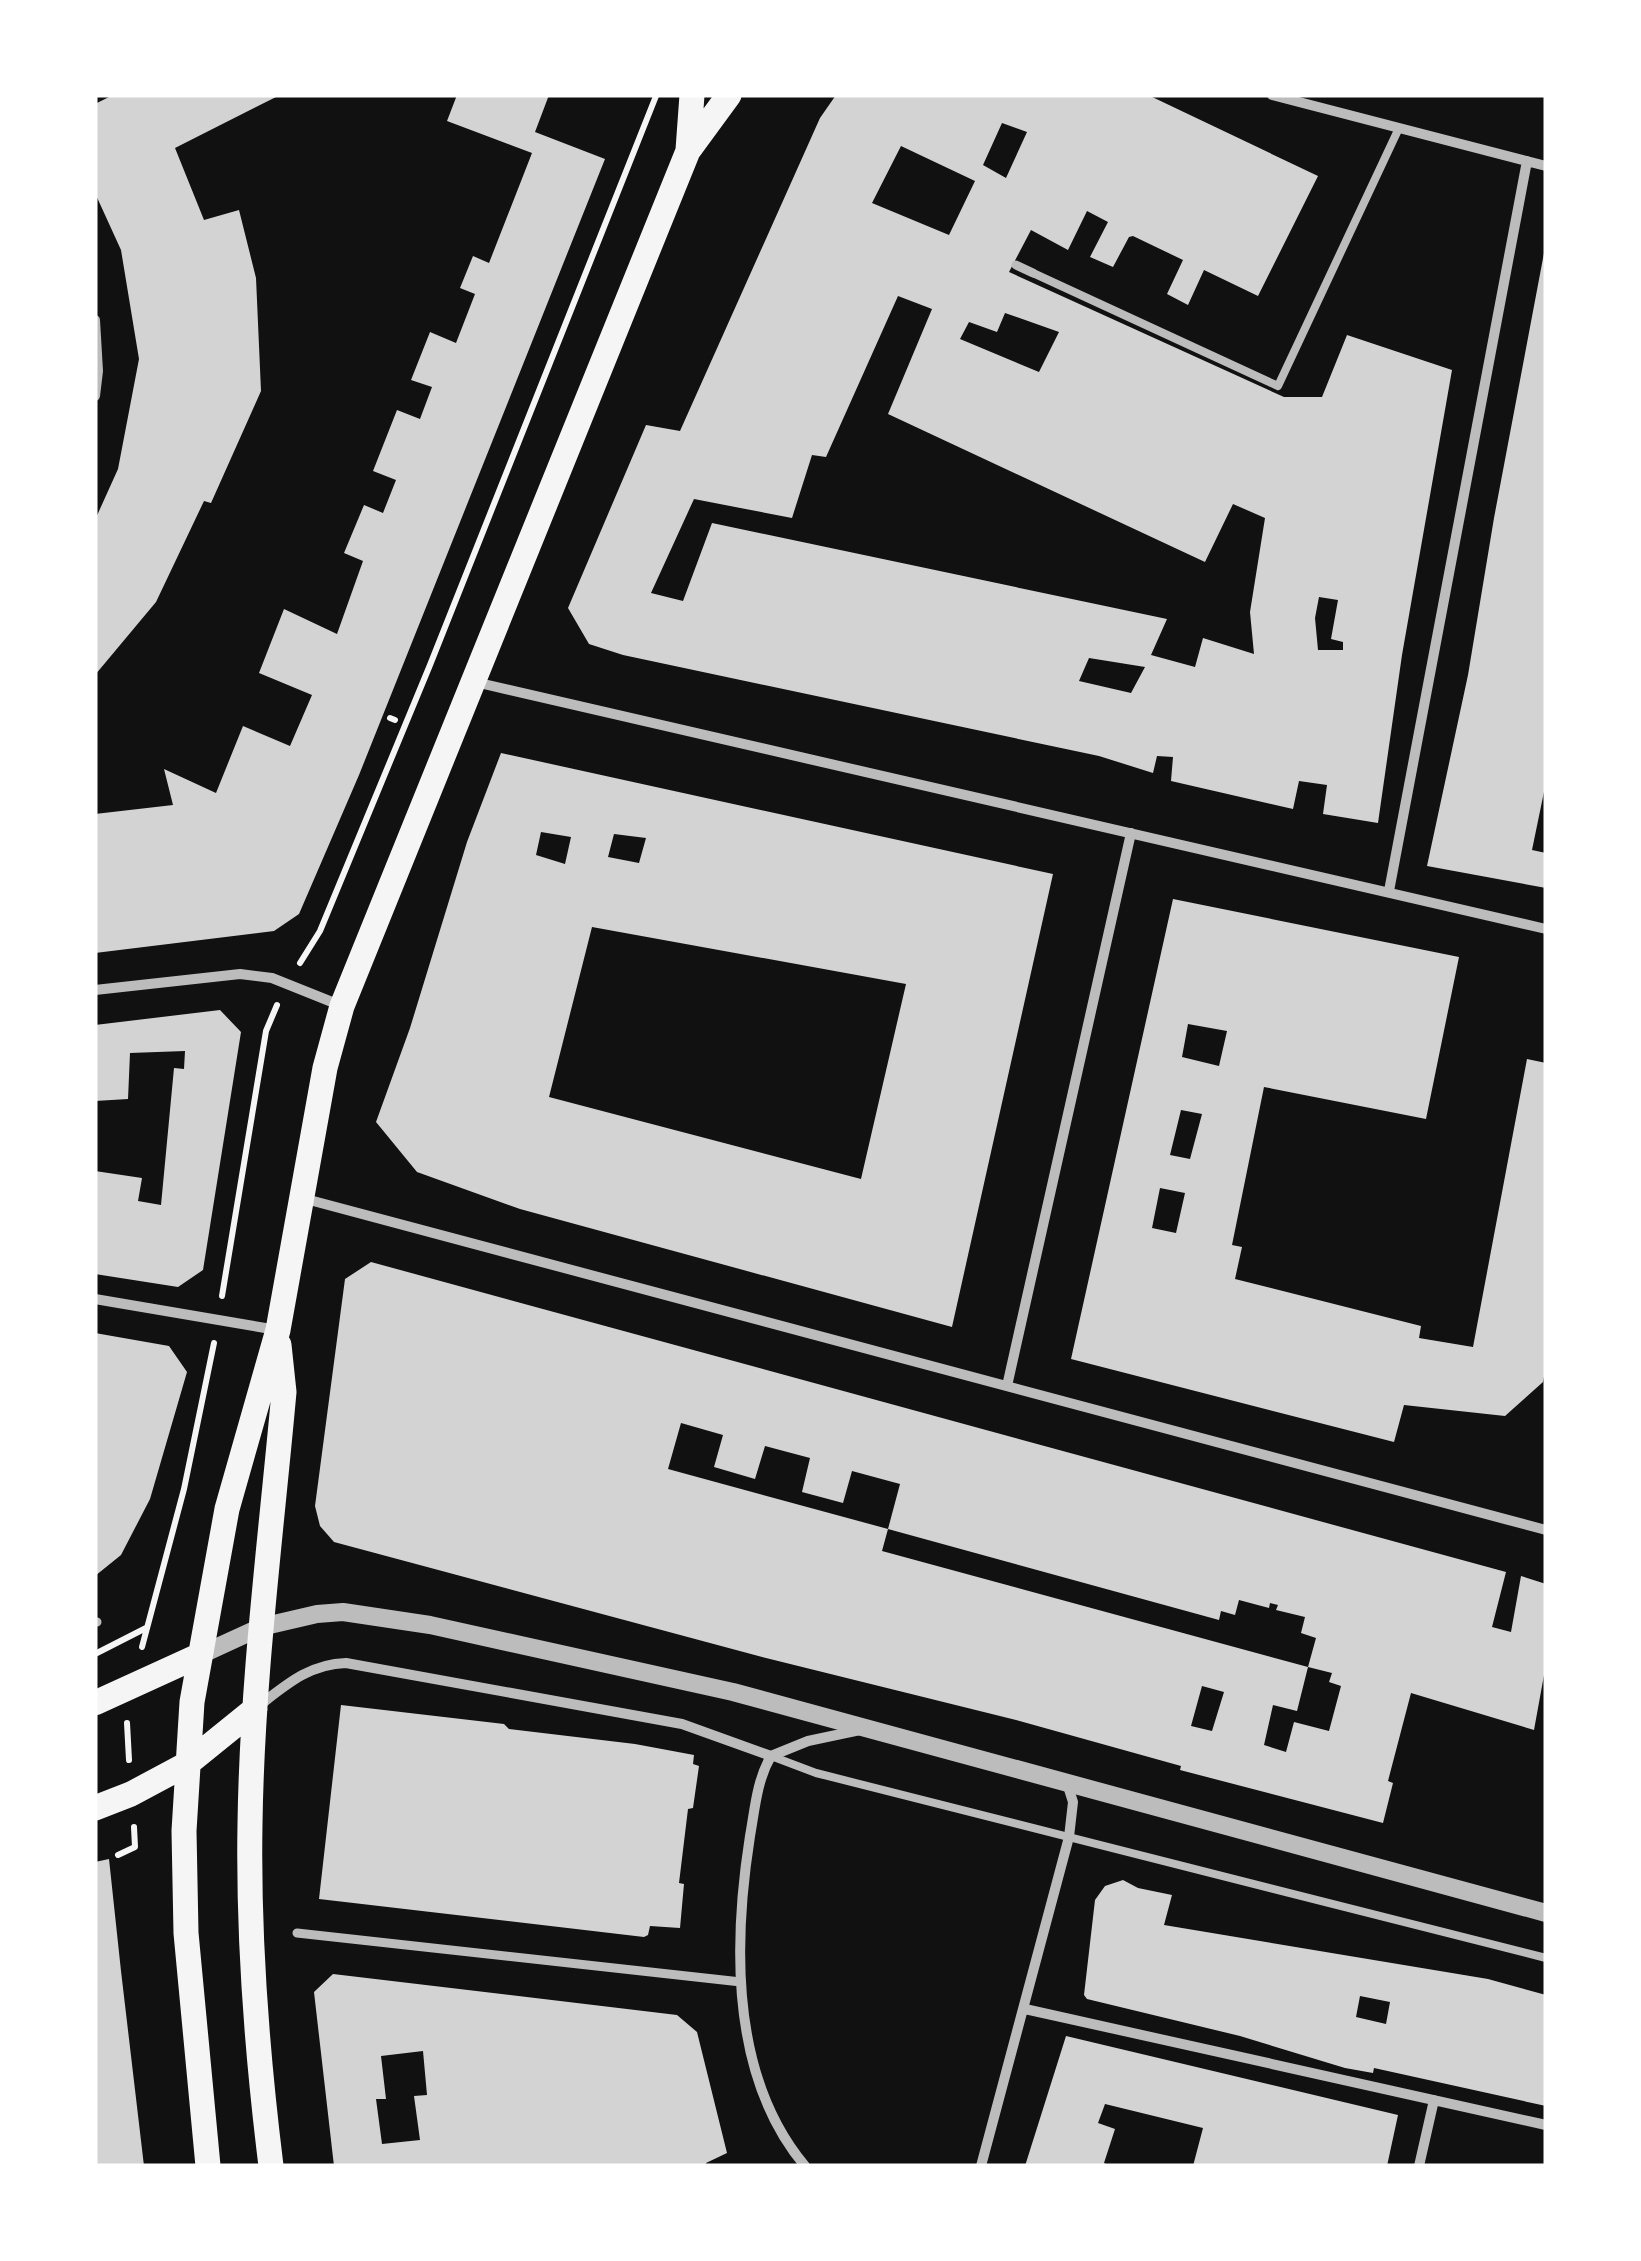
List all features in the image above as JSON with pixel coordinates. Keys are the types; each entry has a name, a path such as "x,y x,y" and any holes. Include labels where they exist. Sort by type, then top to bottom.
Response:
{"main road":[{"path":"688,150 692,95"},
{"path":"208,2166 186,1933 184,1831 198,1656 227,1509 278,1330 325,1068 342,1006 688,150 729,95"},
{"path":"271,2166 258,2054 250,1824 255,1709 284,1392 278,1330"},
{"path":"95,1703 198,1656"},
{"path":"95,1808 187,1764 255,1709"}],"street":[{"path":"1272,95 1546,166"},
{"path":"1389,891 1526,161"},
{"path":"1016,264 1033,273"},
{"path":"95,320 95,396"},
{"path":"472,681 1546,929"},
{"path":"1007,1386 1131,833"},
{"path":"95,990 240,974 272,978 342,1006"},
{"path":"300,1198 1546,1530"},
{"path":"95,1300 278,1330"},
{"path":"198,1656 262,1627 343,1612 487,1637 670,1678 1546,1913"},
{"path":"255,1709 303,1673 326,1664 346,1662 682,1724 771,1756 808,1741 865,1729"},
{"path":"771,1756 760,1781 748,1849 739,1944 740,1982 761,2081 778,2122 806,2166"},
{"path":"981,2166 1069,1837 1073,1802 1067,1783"},
{"path":"297,1933 740,1982"},
{"path":"1025,2008 1546,2124"},
{"path":"1420,2166 1434,2100"}],"lane":[{"path":"1033,273 1278,386 1399,128"},
{"path":"771,1756 816,1772 1546,1958"}],"path":[{"path":"300,964 320,931 406,724 656,95"},
{"path":"95,1654 147,1627"},
{"path":"118,1855 135,1847"}],"building":[{"path":"113,95 280,95 175,148 204,220 239,210 256,278 261,391 211,503 204,501 156,602 95,675 95,520 118,469 139,359 121,250 95,193 95,104"},
{"path":"457,95 549,95 535,132 605,159 359,775 299,914 274,931 95,953 95,814 173,805 164,769 216,793 243,726 290,746 312,695 259,673 284,609 337,634 363,561 344,553 364,505 383,513 396,480 373,471 397,410 420,419 432,387 411,380 430,332 456,343 475,294 460,288 473,256 489,263 532,153 447,121"},
{"path":"836,95 1148,95 1318,176 1258,296 1204,270 1188,305 1167,294 1183,260 1133,236 1113,267 1090,257 1108,222 1087,211 1068,250 1031,230 1009,272 1284,397 1322,397 1347,335 1452,370 1402,655 1378,823 1323,814 1327,785 1299,781 1293,809 1171,781 1173,757 1157,756 1153,773 1099,756 623,655 589,644 568,608 646,425 680,431 820,118","holes":["1002,123 1027,132 1006,178 983,165","901,146 975,181 949,235 872,203","898,296 932,309 888,414 1205,562 1233,504 1265,518 1250,612 1254,654 1203,638 1195,667 1151,655 1167,619 712,523 683,601 651,593 694,499 792,518 812,455 826,457","1005,313 1059,332 1039,372 960,339 969,322 997,332","1319,597 1338,600 1331,639 1343,642 1343,650 1318,650 1315,618","1089,658 1145,667 1131,693 1079,681"]},
{"path":"1544,253 1546,782 1532,850 1546,853 1546,888 1427,866 1468,675"},
{"path":"501,753 1053,874 952,1327 520,1209 417,1172 376,1122 410,1028 467,842","holes":["541,832 571,837 565,864 536,855","614,834 646,838 639,863 608,857","592,927 906,984 861,1179 549,1097"]},
{"path":"1173,899 1459,957 1426,1119 1264,1087 1232,1245 1242,1247 1235,1279 1421,1326 1419,1338 1473,1347 1527,1059 1546,1063 1546,1366 1543,1382 1505,1416 1404,1405 1394,1442 1071,1359","holes":["1188,1024 1227,1031 1219,1066 1182,1057","1181,1110 1202,1114 1190,1159 1170,1155","1160,1188 1185,1193 1176,1233 1152,1228"]},
{"path":"220,1010 241,1032 203,1270 178,1287 95,1274 95,1171 142,1178 138,1201 161,1205 174,1068 184,1069 185,1051 130,1053 128,1099 95,1101 95,1025"},
{"path":"371,1262 1506,1572 1492,1627 1511,1632 1521,1576 1546,1584 1546,1664 1534,1730 1411,1693 1388,1781 1393,1783 1383,1823 1180,1770 1181,1766 1016,1720 766,1658 334,1542 320,1526 315,1506 345,1279","holes":["681,1423 723,1435 714,1467 755,1479 765,1446 810,1458 802,1492 843,1503 852,1471 900,1484 888,1529 668,1469","888,1529 1219,1620 1221,1611 1235,1615 1239,1600 1269,1608 1270,1603 1278,1605 1276,1610 1305,1617 1301,1633 1316,1638 1308,1667 882,1551","1308,1667 1332,1673 1329,1682 1341,1686 1329,1731 1294,1722 1286,1752 1264,1745 1273,1705 1297,1711","1202,1686 1224,1692 1212,1731 1191,1726"]},
{"path":"95,1333 169,1346 187,1372 150,1499 121,1555 95,1576"},
{"path":"341,1705 504,1724 509,1729 694,1755 693,1764 699,1766 693,1808 688,1809 679,1883 684,1884 680,1928 650,1926 644,1937 319,1899"},
{"path":"109,1859 144,2166 95,2166 95,1862"},
{"path":"1123,1880 1138,1888 1172,1895 1164,1925 1488,1979 1546,1995 1546,2106 1374,2068 1373,2073 1345,2068 1240,2036 1087,1999 1084,1995 1095,1900 1105,1886","holes":["1360,1996 1390,2002 1386,2024 1356,2017"]},
{"path":"333,1974 677,2015 697,2032 727,2153 706,2166 334,2166 314,1992","holes":["423,2051 427,2095 414,2096 420,2140 382,2144 376,2099 386,2099 381,2056"]},
{"path":"1066,2036 1398,2115 1387,2166 1193,2166 1203,2128 1105,2104 1098,2123 1115,2129 1104,2163 1109,2166 1025,2166"}]}
